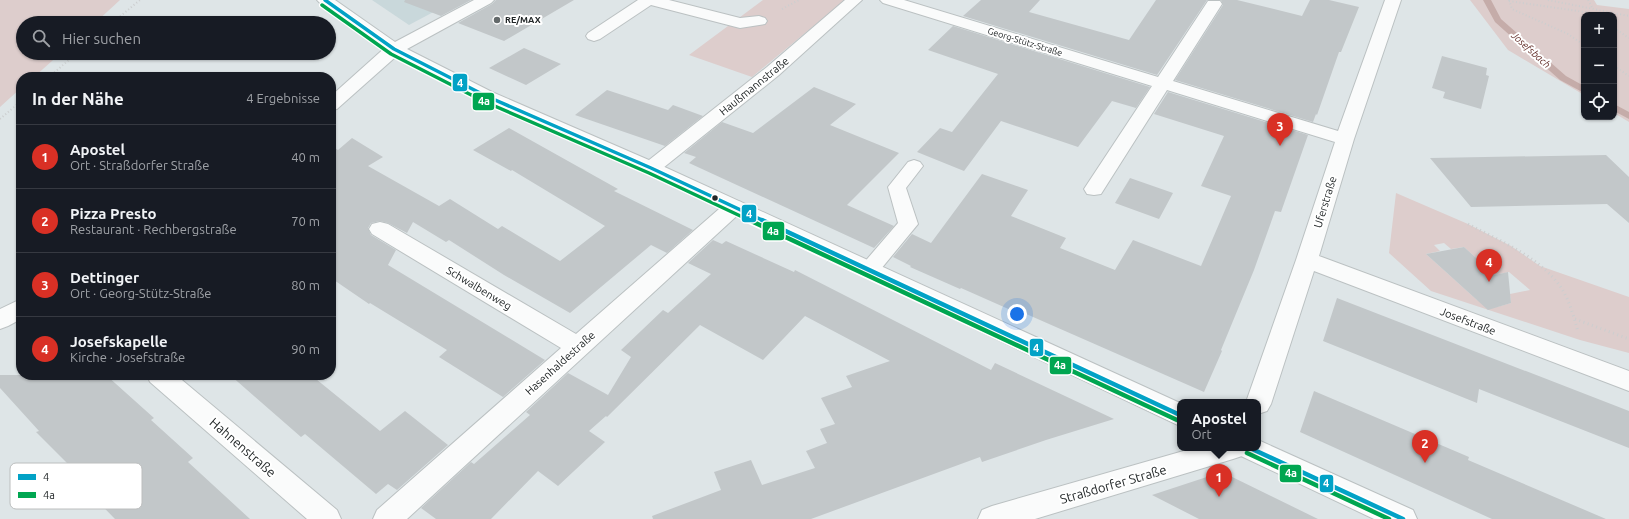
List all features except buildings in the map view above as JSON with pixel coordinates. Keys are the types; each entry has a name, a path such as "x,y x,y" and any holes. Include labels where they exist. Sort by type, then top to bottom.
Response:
{"street":[{"path":"325,0 394,49 486,96 652,168 1177,414"},
{"path":"336,101 394,49 486,0"},
{"path":"594,36 650,0 740,23 759,21"},
{"name":"Haußmannstraße","path":"652,168 773,71 854,0"},
{"name":"Georg-Stütz-Straße","path":"888,0 1345,139"},
{"name":"Uferstraße","path":"1260,399 1307,260 1345,139 1393,0"},
{"path":"1094,189 1214,4"},
{"name":"Hasenhaldestraße","path":"386,519 734,207"},
{"name":"Schwalbenweg","path":"380,229 578,347"},
{"name":"Josefstraße","path":"1307,260 1629,381"},
{"path":"0,320 16,311"},
{"name":"Hahnenstraße","path":"165,380 327,519"},
{"name":"Straßdorfer Straße","path":"992,519 1224,451"},
{"path":"1256,451 1403,519"}],"lane":[{"path":"869,270 908,224 897,187 914,166"}],"path":[{"path":"121,16 140,0"},
{"path":"1581,43 1568,34 1512,9 1509,0 1586,12"},
{"path":"1548,0 1629,16"},
{"path":"1588,0 1597,12"},
{"path":"1617,30 1629,38"},
{"path":"55,72 69,60"},
{"path":"1617,68 1629,76"},
{"path":"0,119 16,105"},
{"path":"1468,224 1511,246 1540,266 1560,287 1575,319 1586,365"},
{"path":"1575,319 1629,339"}],"shaded area":[{"path":"0,0 120,0 103,16 16,16 16,60 53,60 40,72 16,72 16,93 0,107"},
{"path":"372,0 456,0 409,25"},
{"path":"763,0 845,0 752,77 689,55"},
{"path":"1470,0 1594,0 1597,5 1629,9 1629,122 1617,115 1617,12 1581,12 1581,93 1508,50"},
{"path":"1396,193 1468,224 1511,246 1540,266 1629,297 1629,353 1580,340 1431,291 1389,253","holes":["1444,243 1451,249 1464,247 1495,275 1509,272 1530,290 1510,294 1511,303 1497,307 1477,300 1426,254 1440,251 1434,245"]}],"waterway":[{"name":"Josefsbach","path":"1487,0 1498,20 1563,78 1581,88"},
{"name":"Josefsbach","path":"1617,109 1629,116"}],"transit line":[{"name":"4","path":"325,0 394,49 486,96 651,168 1177,414"},
{"name":"4a","path":"322,5 391,54 483,101 649,173 1177,420"},
{"name":"4","path":"1256,451 1403,519"},
{"name":"4a","path":"1247,453 1389,519"}],"place":[{"name":"RE/MAX","path":"497,20"},
{"name":"Dettinger","path":"1280,146"},
{"name":"Josefskapelle","path":"1489,282"},
{"name":"Pizza Presto","path":"1425,463"},
{"name":"Apostel","path":"1219,497"}]}
